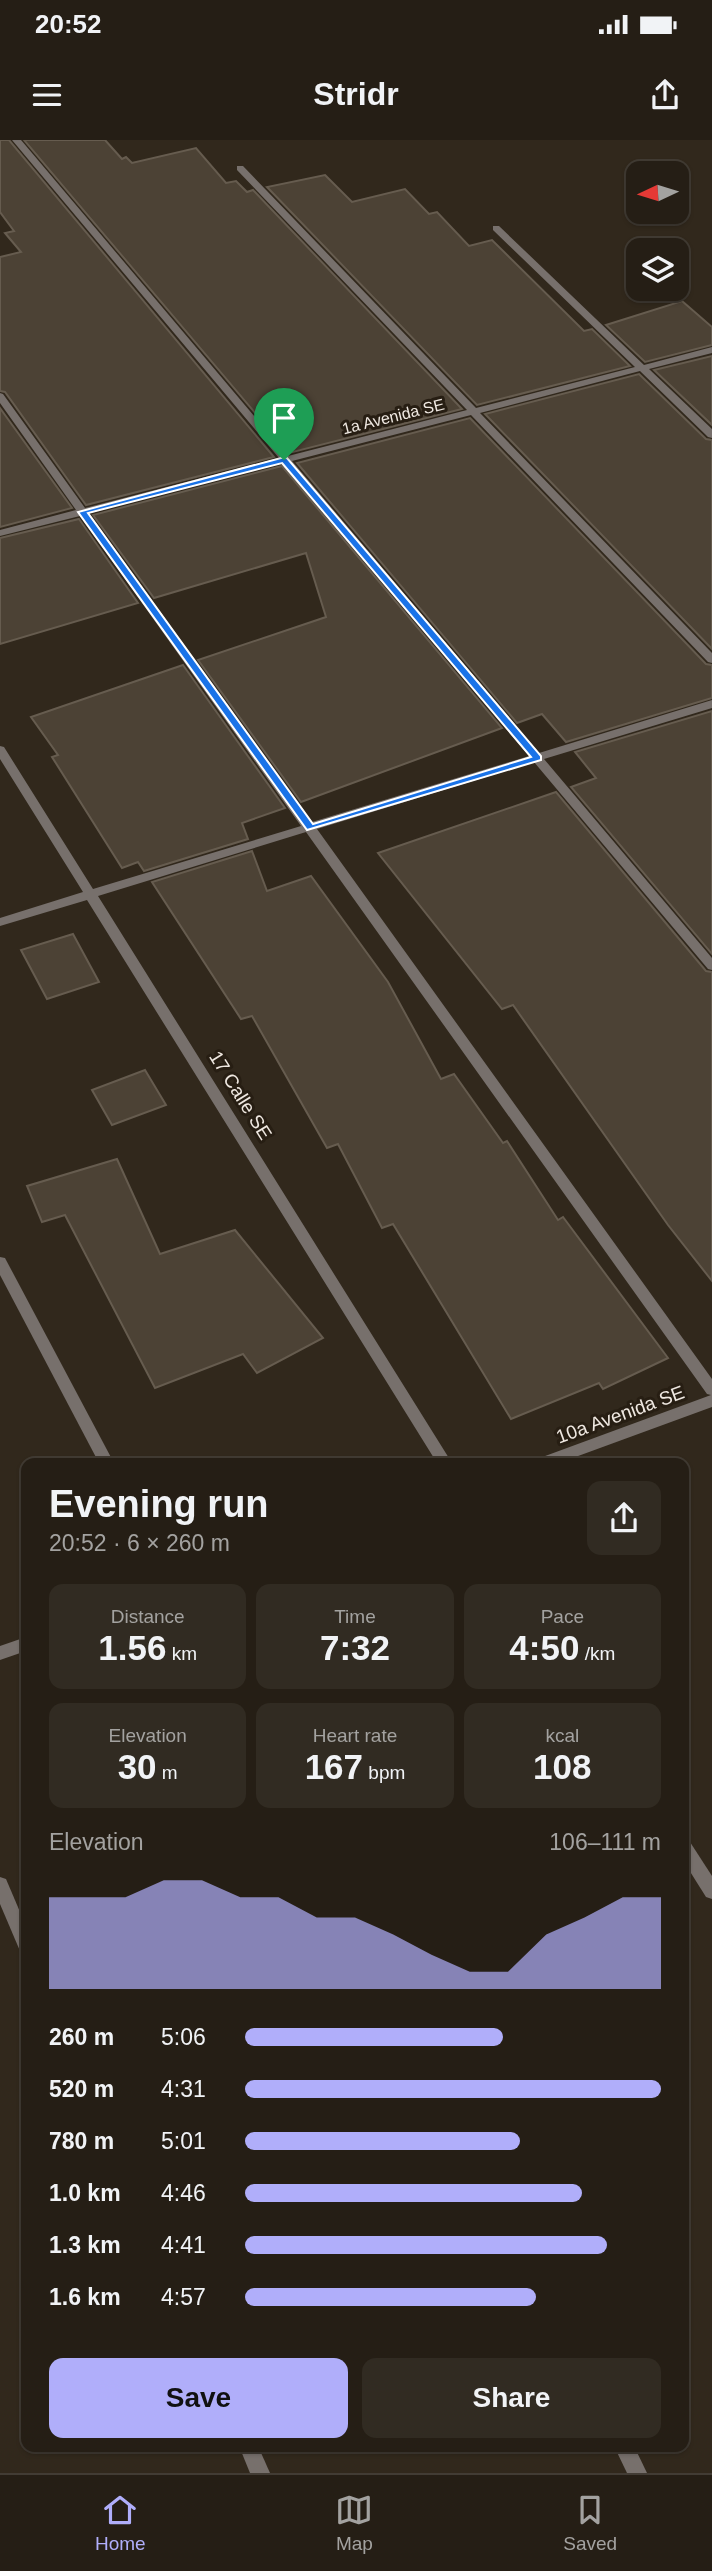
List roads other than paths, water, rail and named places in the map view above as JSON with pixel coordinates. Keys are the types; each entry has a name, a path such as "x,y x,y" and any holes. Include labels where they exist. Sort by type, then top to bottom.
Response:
{"street":[{"path":"16,140 712,966"},
{"path":"240,167 712,660"},
{"path":"496,228 712,435"},
{"name":"1a Avenida SE","path":"0,533 712,350"},
{"path":"0,396 712,1390"},
{"path":"0,922 712,704"},
{"name":"17 Calle SE","path":"0,750 442,1458"},
{"path":"0,1262 104,1458"},
{"name":"10a Avenida SE","path":"556,1458 712,1401"},
{"path":"0,1653 21,1646"},
{"path":"689,1855 712,1891"},
{"path":"0,1885 21,1933"},
{"path":"251,2452 260,2473"},
{"path":"626,2452 637,2473"}]}
